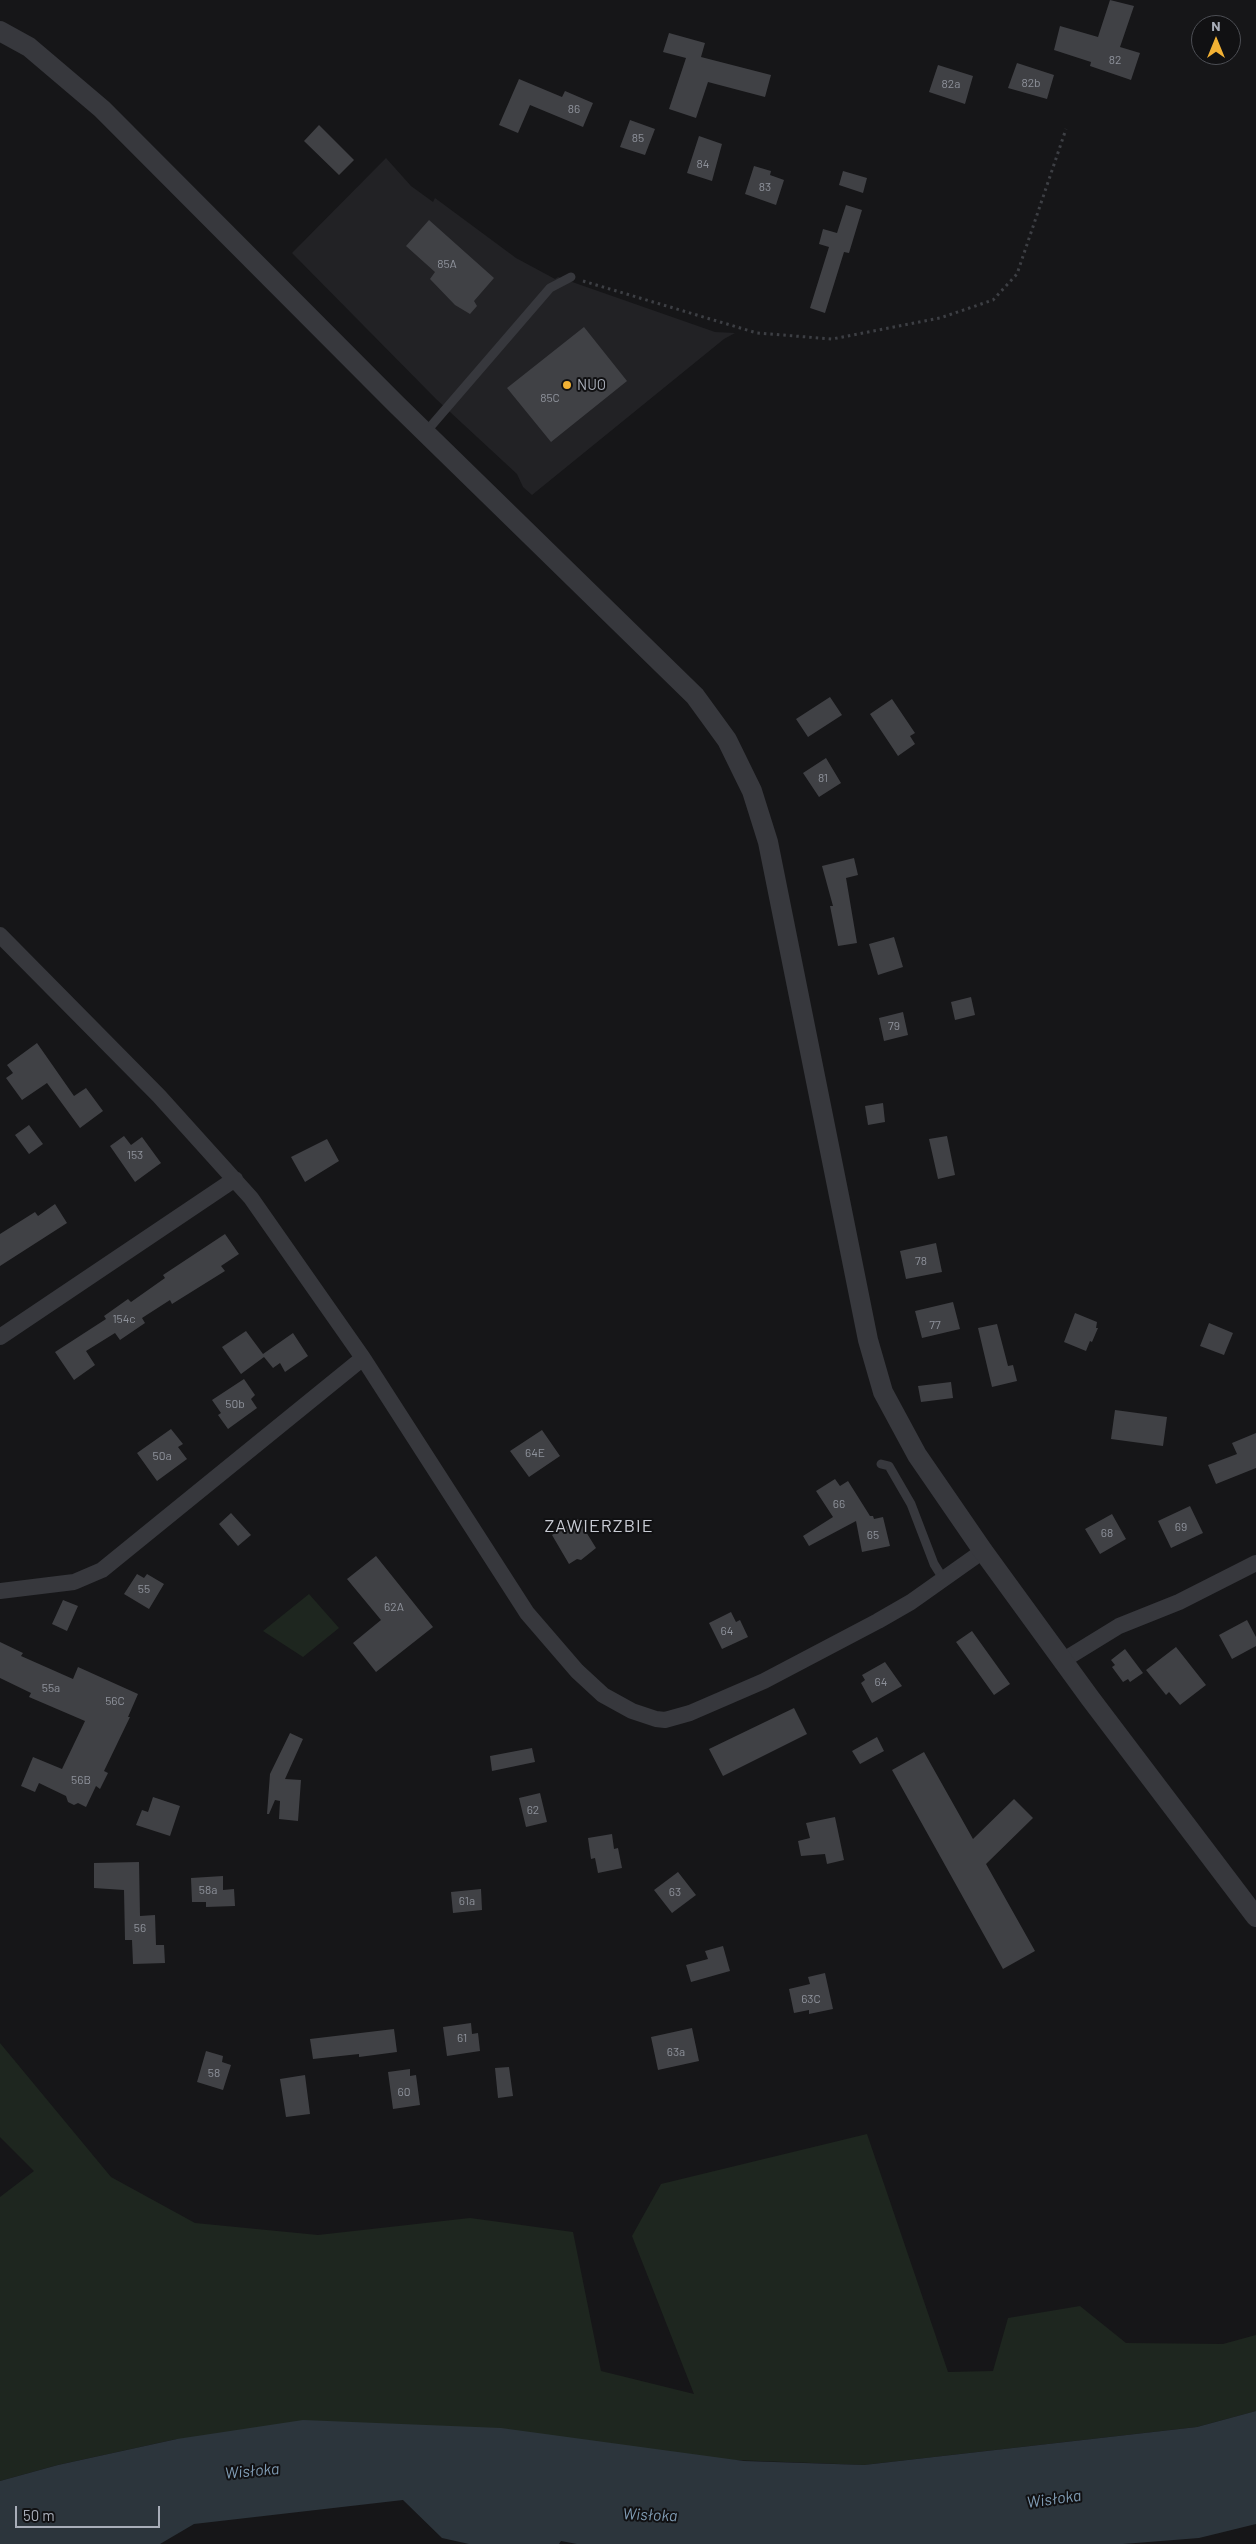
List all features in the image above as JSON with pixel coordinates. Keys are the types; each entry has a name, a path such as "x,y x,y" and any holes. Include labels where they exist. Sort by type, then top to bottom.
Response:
{"street":[{"path":"0,31 29,48 102,109 426,433 695,696 727,740 752,791 768,842 868,1340 883,1392 917,1455 983,1551 1062,1661 1256,1917"},
{"path":"0,935 159,1096 235,1179 363,1358 527,1614 577,1671 603,1695 632,1711 665,1720 690,1713 721,1700 878,1621 944,1580 983,1551"},
{"path":"0,1337 235,1179"},
{"path":"0,1591 74,1582 102,1570 363,1358"},
{"path":"1062,1661 1119,1626 1179,1602 1256,1563"}],"lane":[{"path":"426,433 550,288 571,277"},
{"path":"881,1464 889,1466 910,1504 934,1564 944,1580"}],"path":[{"path":"571,277 757,333 832,339 940,318 993,300 1017,274 1066,129"}],"shaded area":[{"path":"386,158 411,186 433,202 435,198 516,258 555,279 558,277 715,332 735,333 724,339 532,495 523,487 517,474 436,399 292,253"},
{"path":"309,1594 339,1628 303,1657 263,1631"},
{"path":"0,2043 111,2177 195,2223 318,2235 470,2218 573,2232 601,2371 694,2394 632,2236 661,2184 867,2134 948,2372 993,2371 1008,2318 1080,2306 1126,2343 1223,2344 1256,2335 1256,2411 1197,2427 864,2465 177,2439 58,2465 0,2481 0,2197 34,2171 0,2137"}],"water":[{"name":"Wisłoka","path":"1256,2411 1256,2524 1199,2538 1123,2544 577,2544 561,2541 559,2544 469,2544 442,2538 403,2500 194,2524 160,2544 0,2544 0,2481 58,2465 177,2439 303,2420 501,2428 744,2461 864,2465 1197,2427"}],"building":[{"path":"1110,0 1134,6 1120,47 1140,53 1131,80 1090,66 1091,62 1054,50 1060,26 1098,37"},
{"path":"669,33 705,43 701,57 771,75 765,97 708,82 696,118 669,109 686,58 663,52"},
{"path":"1017,63 1054,75 1047,99 1008,88"},
{"path":"938,65 973,76 965,104 929,92"},
{"path":"519,79 562,97 565,91 593,103 583,127 530,105 518,133 499,125"},
{"path":"630,120 655,129 645,155 620,147"},
{"path":"319,125 354,160 339,175 304,141"},
{"path":"699,136 722,144 712,181 687,173"},
{"path":"754,166 771,171 770,175 784,180 776,205 745,194"},
{"path":"843,171 867,178 863,193 839,185"},
{"path":"846,205 862,210 849,253 844,252 825,313 810,308 829,247 819,244 823,229 837,233"},
{"path":"429,220 494,278 474,301 477,306 470,314 455,305 430,279 435,272 406,246"},
{"name":"NUO","path":"584,327 627,381 551,442 507,388"},
{"path":"830,697 842,715 808,737 796,719"},
{"path":"892,699 915,733 910,736 915,744 898,756 870,714"},
{"path":"826,758 841,783 819,797 803,773"},
{"path":"854,858 858,875 846,878 857,943 838,946 830,906 833,906 822,866"},
{"path":"894,937 903,967 878,975 869,944"},
{"path":"971,997 975,1015 955,1020 951,1002"},
{"path":"903,1012 908,1035 884,1041 879,1018"},
{"path":"37,1043 74,1096 86,1088 103,1111 80,1128 47,1083 22,1100 6,1078 13,1073 7,1065"},
{"path":"883,1103 885,1122 868,1125 865,1106"},
{"path":"29,1125 43,1144 29,1154 15,1135"},
{"path":"124,1136 131,1145 142,1137 161,1163 135,1182 110,1146"},
{"path":"947,1136 955,1175 938,1179 929,1139"},
{"path":"327,1139 339,1161 305,1182 291,1157"},
{"path":"55,1204 67,1223 0,1266 0,1234 35,1212 38,1216"},
{"path":"225,1234 239,1254 221,1266 225,1271 172,1304 170,1300 142,1318 145,1323 120,1340 115,1333 86,1351 95,1365 74,1380 55,1352 106,1319 104,1316 128,1299 131,1302 165,1278 163,1275"},
{"path":"936,1243 942,1272 906,1279 900,1251"},
{"path":"953,1302 960,1329 922,1338 915,1311"},
{"path":"1075,1313 1097,1322 1096,1328 1098,1328 1086,1351 1064,1342"},
{"path":"1209,1323 1233,1333 1224,1355 1200,1346"},
{"path":"997,1324 1008,1366 1013,1365 1017,1381 992,1387 978,1328"},
{"path":"246,1331 263,1354 293,1333 308,1356 285,1372 280,1363 273,1368 264,1357 241,1374 222,1347"},
{"path":"244,1379 255,1395 251,1399 257,1408 228,1429 218,1415 221,1413 212,1400"},
{"path":"951,1382 953,1398 921,1402 918,1386"},
{"path":"1115,1410 1167,1417 1163,1446 1111,1439"},
{"path":"171,1429 183,1444 178,1447 187,1459 157,1481 137,1453"},
{"path":"542,1430 560,1456 529,1477 510,1451"},
{"path":"1256,1433 1256,1468 1216,1484 1208,1465 1237,1454 1232,1443"},
{"path":"835,1479 840,1486 848,1481 870,1516 873,1516 874,1519 883,1517 890,1546 862,1552 856,1521 809,1546 803,1536 833,1517 816,1491"},
{"path":"1190,1506 1203,1533 1171,1548 1158,1521"},
{"path":"231,1513 251,1535 238,1546 219,1524"},
{"path":"1112,1514 1126,1539 1100,1554 1085,1529"},
{"path":"578,1519 596,1548 581,1560 577,1559 569,1564 552,1535"},
{"path":"376,1556 433,1627 376,1672 353,1643 381,1620 347,1579"},
{"path":"137,1574 144,1578 147,1574 164,1584 149,1609 124,1594"},
{"path":"63,1600 78,1606 67,1631 52,1624"},
{"path":"731,1612 736,1622 740,1620 748,1637 722,1649 709,1623"},
{"path":"1247,1620 1256,1637 1256,1646 1232,1659 1219,1635"},
{"path":"972,1631 1010,1684 994,1695 956,1642"},
{"path":"0,1642 23,1653 21,1656 73,1679 78,1667 138,1694 128,1717 130,1717 104,1771 108,1773 100,1789 96,1786 86,1807 78,1803 74,1805 68,1802 66,1796 39,1783 35,1792 21,1786 33,1757 62,1769 85,1721 29,1697 31,1693 0,1678"},
{"path":"1176,1647 1206,1685 1180,1705 1169,1692 1166,1695 1146,1670"},
{"path":"1125,1649 1143,1673 1130,1682 1128,1679 1123,1682 1112,1667 1115,1665 1111,1660"},
{"path":"885,1662 902,1686 872,1703 861,1683 865,1680 862,1675"},
{"path":"794,1708 807,1734 723,1776 709,1749"},
{"path":"290,1733 303,1739 285,1779 301,1780 298,1821 279,1819 280,1801 275,1800 269,1814 267,1814 270,1774"},
{"path":"877,1737 884,1751 860,1764 852,1751"},
{"path":"532,1748 535,1762 492,1771 490,1756"},
{"path":"924,1752 973,1839 1014,1799 1033,1818 986,1864 1035,1951 1003,1969 892,1770"},
{"path":"540,1793 547,1822 526,1827 519,1798"},
{"path":"153,1797 180,1806 170,1836 136,1825 142,1810 148,1812"},
{"path":"835,1817 844,1860 827,1864 825,1854 801,1856 798,1841 810,1838 806,1823"},
{"path":"612,1834 614,1849 618,1848 622,1868 598,1873 595,1858 591,1859 588,1838"},
{"path":"139,1862 140,1916 155,1915 156,1945 164,1945 165,1963 133,1964 132,1940 125,1940 124,1890 94,1888 94,1863"},
{"path":"678,1872 696,1895 672,1913 654,1890"},
{"path":"223,1876 223,1890 234,1889 235,1906 206,1907 206,1902 192,1902 191,1878"},
{"path":"481,1889 482,1910 453,1913 451,1892"},
{"path":"723,1946 730,1971 691,1982 686,1965 708,1959 705,1951"},
{"path":"825,1973 833,2009 809,2014 809,2010 794,2013 789,1989 810,1984 808,1977"},
{"path":"471,2023 472,2034 478,2033 480,2051 447,2056 443,2027"},
{"path":"692,2028 699,2061 658,2070 651,2037"},
{"path":"394,2029 397,2052 359,2057 359,2054 313,2059 310,2039"},
{"path":"206,2051 223,2056 222,2062 231,2065 223,2090 197,2082"},
{"path":"509,2067 513,2096 498,2098 495,2068"},
{"path":"410,2069 410,2076 416,2075 420,2105 393,2109 388,2072"},
{"path":"305,2075 310,2114 286,2117 280,2079"}],"place":[{"name":"NUO","path":"567,385"}],"district":[{"name":"ZAWIERZBIE","path":"599,1526"}]}
